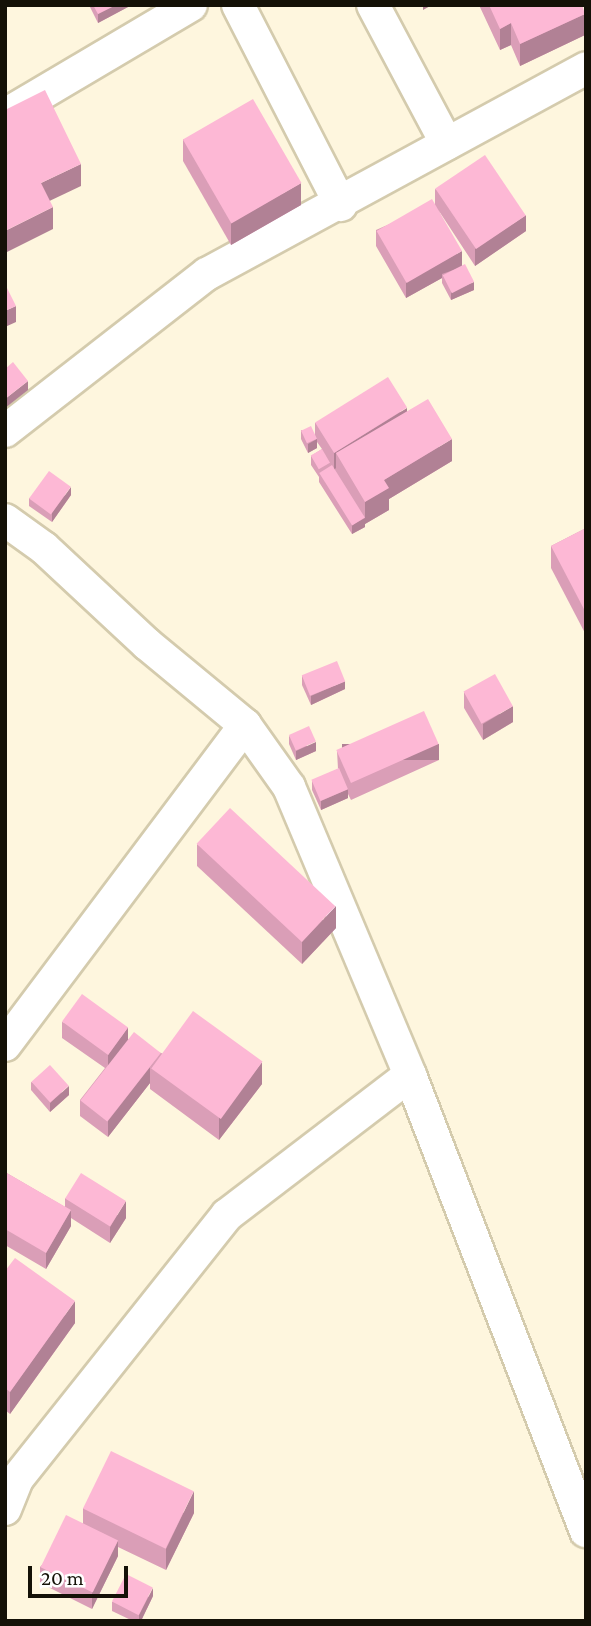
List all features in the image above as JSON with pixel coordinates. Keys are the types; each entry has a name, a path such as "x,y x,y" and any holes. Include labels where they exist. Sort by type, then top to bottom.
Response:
{"street":[{"path":"5,115 191,5"},
{"path":"238,5 341,205"},
{"path":"373,5 447,144"},
{"path":"5,431 207,274 341,205 586,68"},
{"path":"5,520 44,548 147,644 246,726 289,787 319,849 410,1075 586,1531"},
{"path":"5,1045 246,726"},
{"path":"5,1509 17,1479 227,1215 410,1075"}],"building":[{"path":"93,5 116,5 98,14"},
{"path":"489,5 582,5 585,14 520,44 511,23 500,29"},
{"path":"45,90 81,164 41,183 53,207 5,231 5,110"},
{"path":"253,99 302,183 231,224 183,140"},
{"path":"485,155 526,216 476,249 435,189"},
{"path":"432,199 462,251 407,283 377,231"},
{"path":"465,264 474,282 452,293 443,275"},
{"path":"5,284 16,306 5,311"},
{"path":"13,362 28,381 5,399 5,369"},
{"path":"388,377 407,408 334,453 315,423"},
{"path":"428,399 452,439 384,480 389,488 365,502 336,453"},
{"path":"311,426 317,439 307,443 301,431"},
{"path":"322,449 330,463 319,469 311,456"},
{"path":"332,465 365,518 352,526 319,473"},
{"path":"49,471 71,487 51,514 29,499"},
{"path":"586,528 586,613 551,546"},
{"path":"337,661 345,681 310,696 302,675"},
{"path":"495,674 513,706 481,724 464,691"},
{"path":"424,711 439,744 351,783 336,750"},
{"path":"309,726 316,742 296,750 289,735"},
{"path":"339,768 348,789 320,801 311,780"},
{"path":"230,808 335,906 302,942 197,844"},
{"path":"82,994 128,1028 108,1055 62,1022"},
{"path":"193,1011 263,1062 221,1119 151,1068"},
{"path":"134,1032 161,1053 107,1121 80,1101"},
{"path":"50,1065 69,1086 50,1103 31,1082"},
{"path":"5,1172 71,1210 46,1253 5,1229"},
{"path":"81,1173 126,1201 110,1227 65,1198"},
{"path":"15,1258 75,1301 10,1392 5,1388 5,1271"},
{"path":"111,1451 194,1491 166,1549 83,1509"},
{"path":"66,1515 118,1540 93,1593 41,1567"},
{"path":"126,1574 153,1588 139,1615 112,1602"}]}
